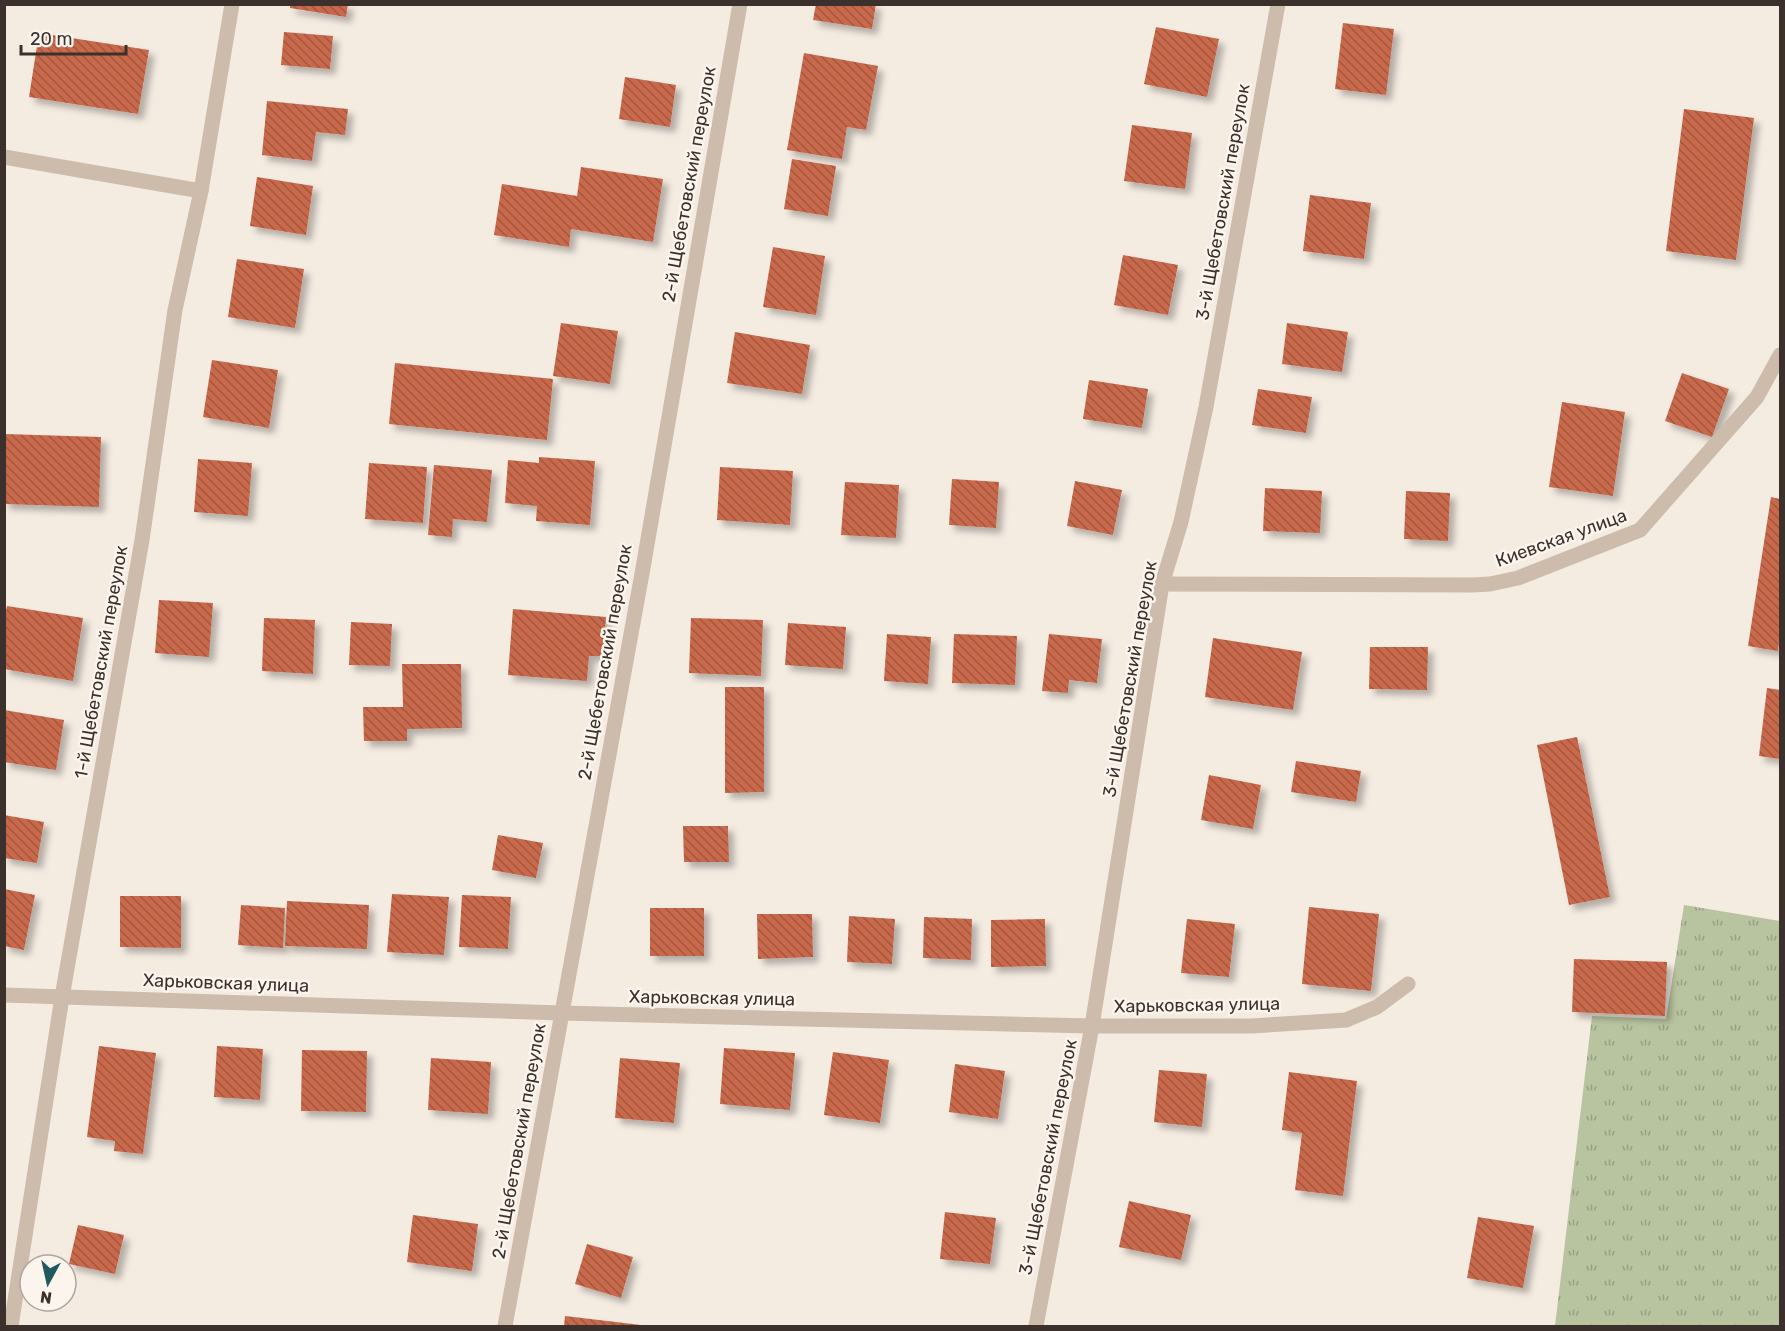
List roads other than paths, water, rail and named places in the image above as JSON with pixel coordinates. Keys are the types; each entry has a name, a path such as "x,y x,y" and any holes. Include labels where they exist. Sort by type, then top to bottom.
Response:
{"street":[{"name":"1-й Щебетовский переулок","path":"11,1326 62,996 142,540 175,310 201,191 232,4"},
{"name":"2-й Щебетовский переулок","path":"505,1326 643,568 740,4"},
{"name":"3-й Щебетовский переулок","path":"1036,1326 1092,1026 1162,584 1181,522 1206,407 1278,4"},
{"path":"4,157 201,191"},
{"name":"Киевская улица","path":"1162,584 1490,584 1518,578 1640,530 1757,397 1780,355"},
{"name":"Харьковская улица","path":"4,995 561,1013 1092,1026 1252,1026 1346,1020 1377,1007 1408,984"}]}
